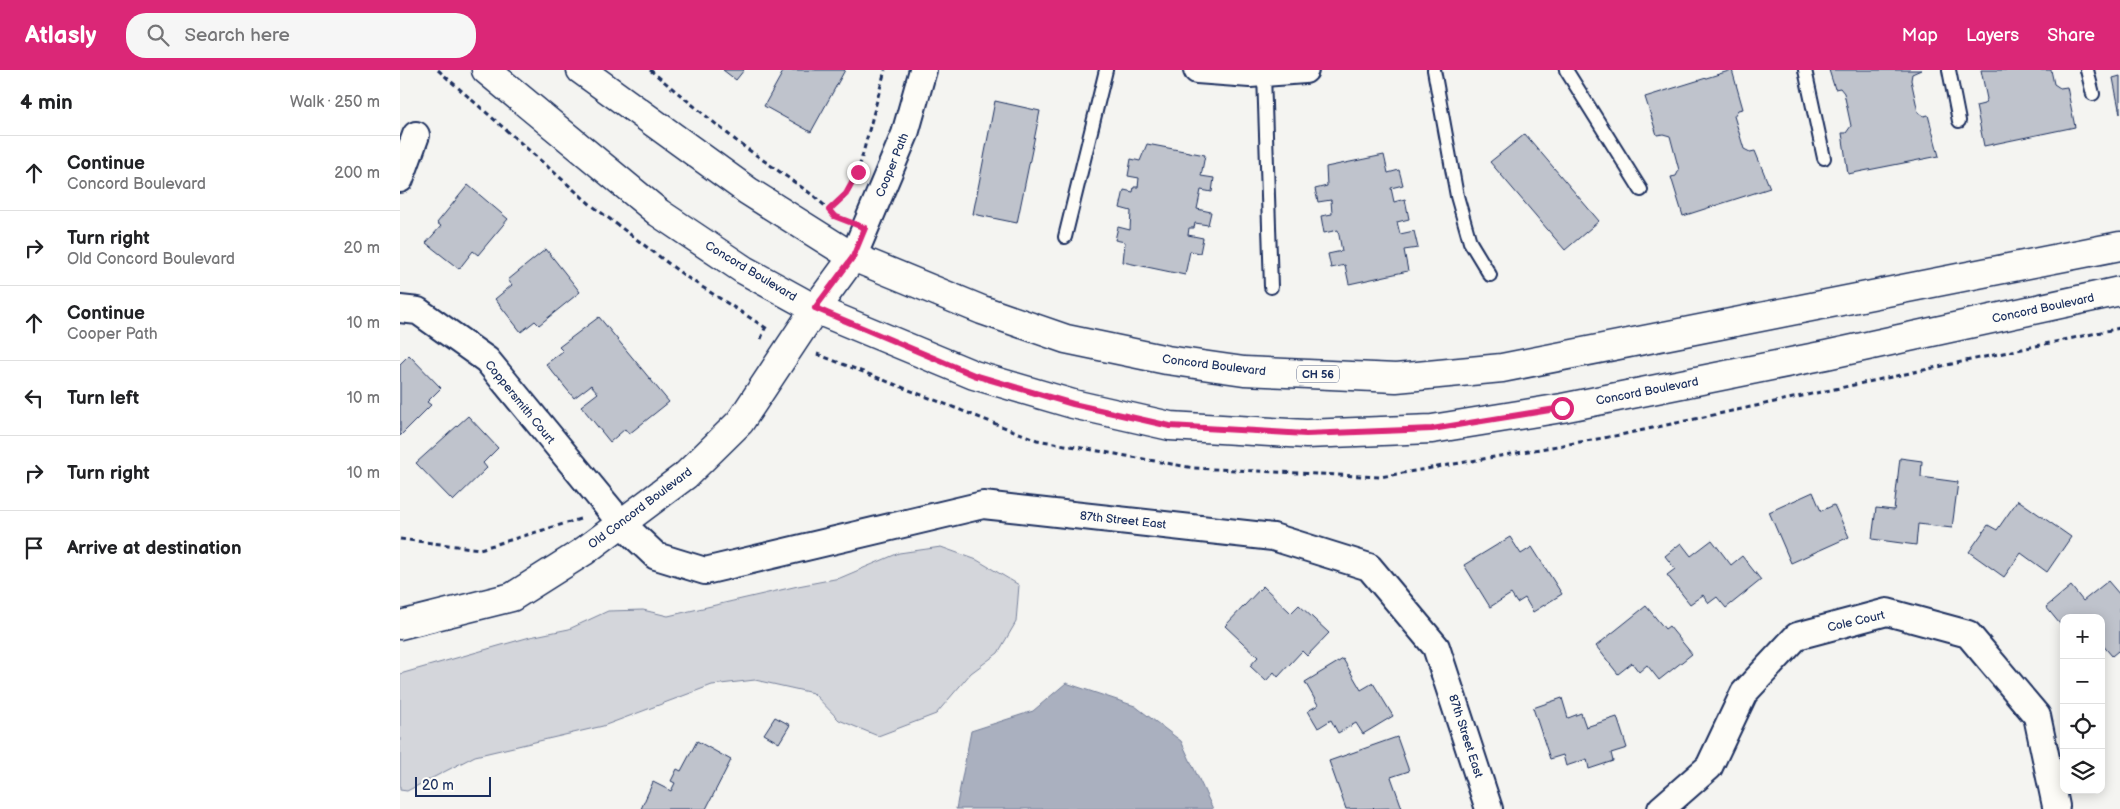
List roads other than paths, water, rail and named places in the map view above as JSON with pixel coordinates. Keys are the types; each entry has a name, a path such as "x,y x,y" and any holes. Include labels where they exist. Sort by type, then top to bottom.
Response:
{"main road":[{"name":"Concord Boulevard","path":"486,70 659,213 744,270 815,308 974,375 1073,404 1170,426 1306,434 1432,429 1562,408 1826,355 2120,291"},
{"name":"Concord Boulevard","path":"581,70 748,191 853,257 982,310 1066,339 1167,360 1244,371 1396,378 1502,368 2120,246"},
{"name":"Old Concord Boulevard","path":"400,625 512,597 583,552 686,475 740,422 815,308 853,257"}],"street":[{"name":"Cooper Path","path":"853,257 905,134 923,70"},
{"path":"1197,70 1264,74 1305,70"},
{"path":"400,179 416,135"},
{"name":"Coppersmith Court","path":"400,309 418,311 487,360 621,523"},
{"name":"87th Street East","path":"621,523 656,556 705,571 983,504 1273,537 1369,567 1436,647 1489,809"},
{"name":"Cole Court","path":"1661,809 1709,768 1744,693 1797,636 1887,612 1968,634 2037,716 2056,806"}],"lane":[{"path":"1065,237 1106,70"},
{"path":"1434,70 1457,196 1470,242 1490,275"},
{"path":"1566,70 1641,190"},
{"path":"1805,70 1824,158"},
{"path":"1949,70 1959,122"},
{"path":"2088,70 2093,94"},
{"path":"1264,74 1271,287"}],"water":[{"path":"1066,683 1135,706 1181,741 1213,809 956,809 971,731 1033,711"}]}
